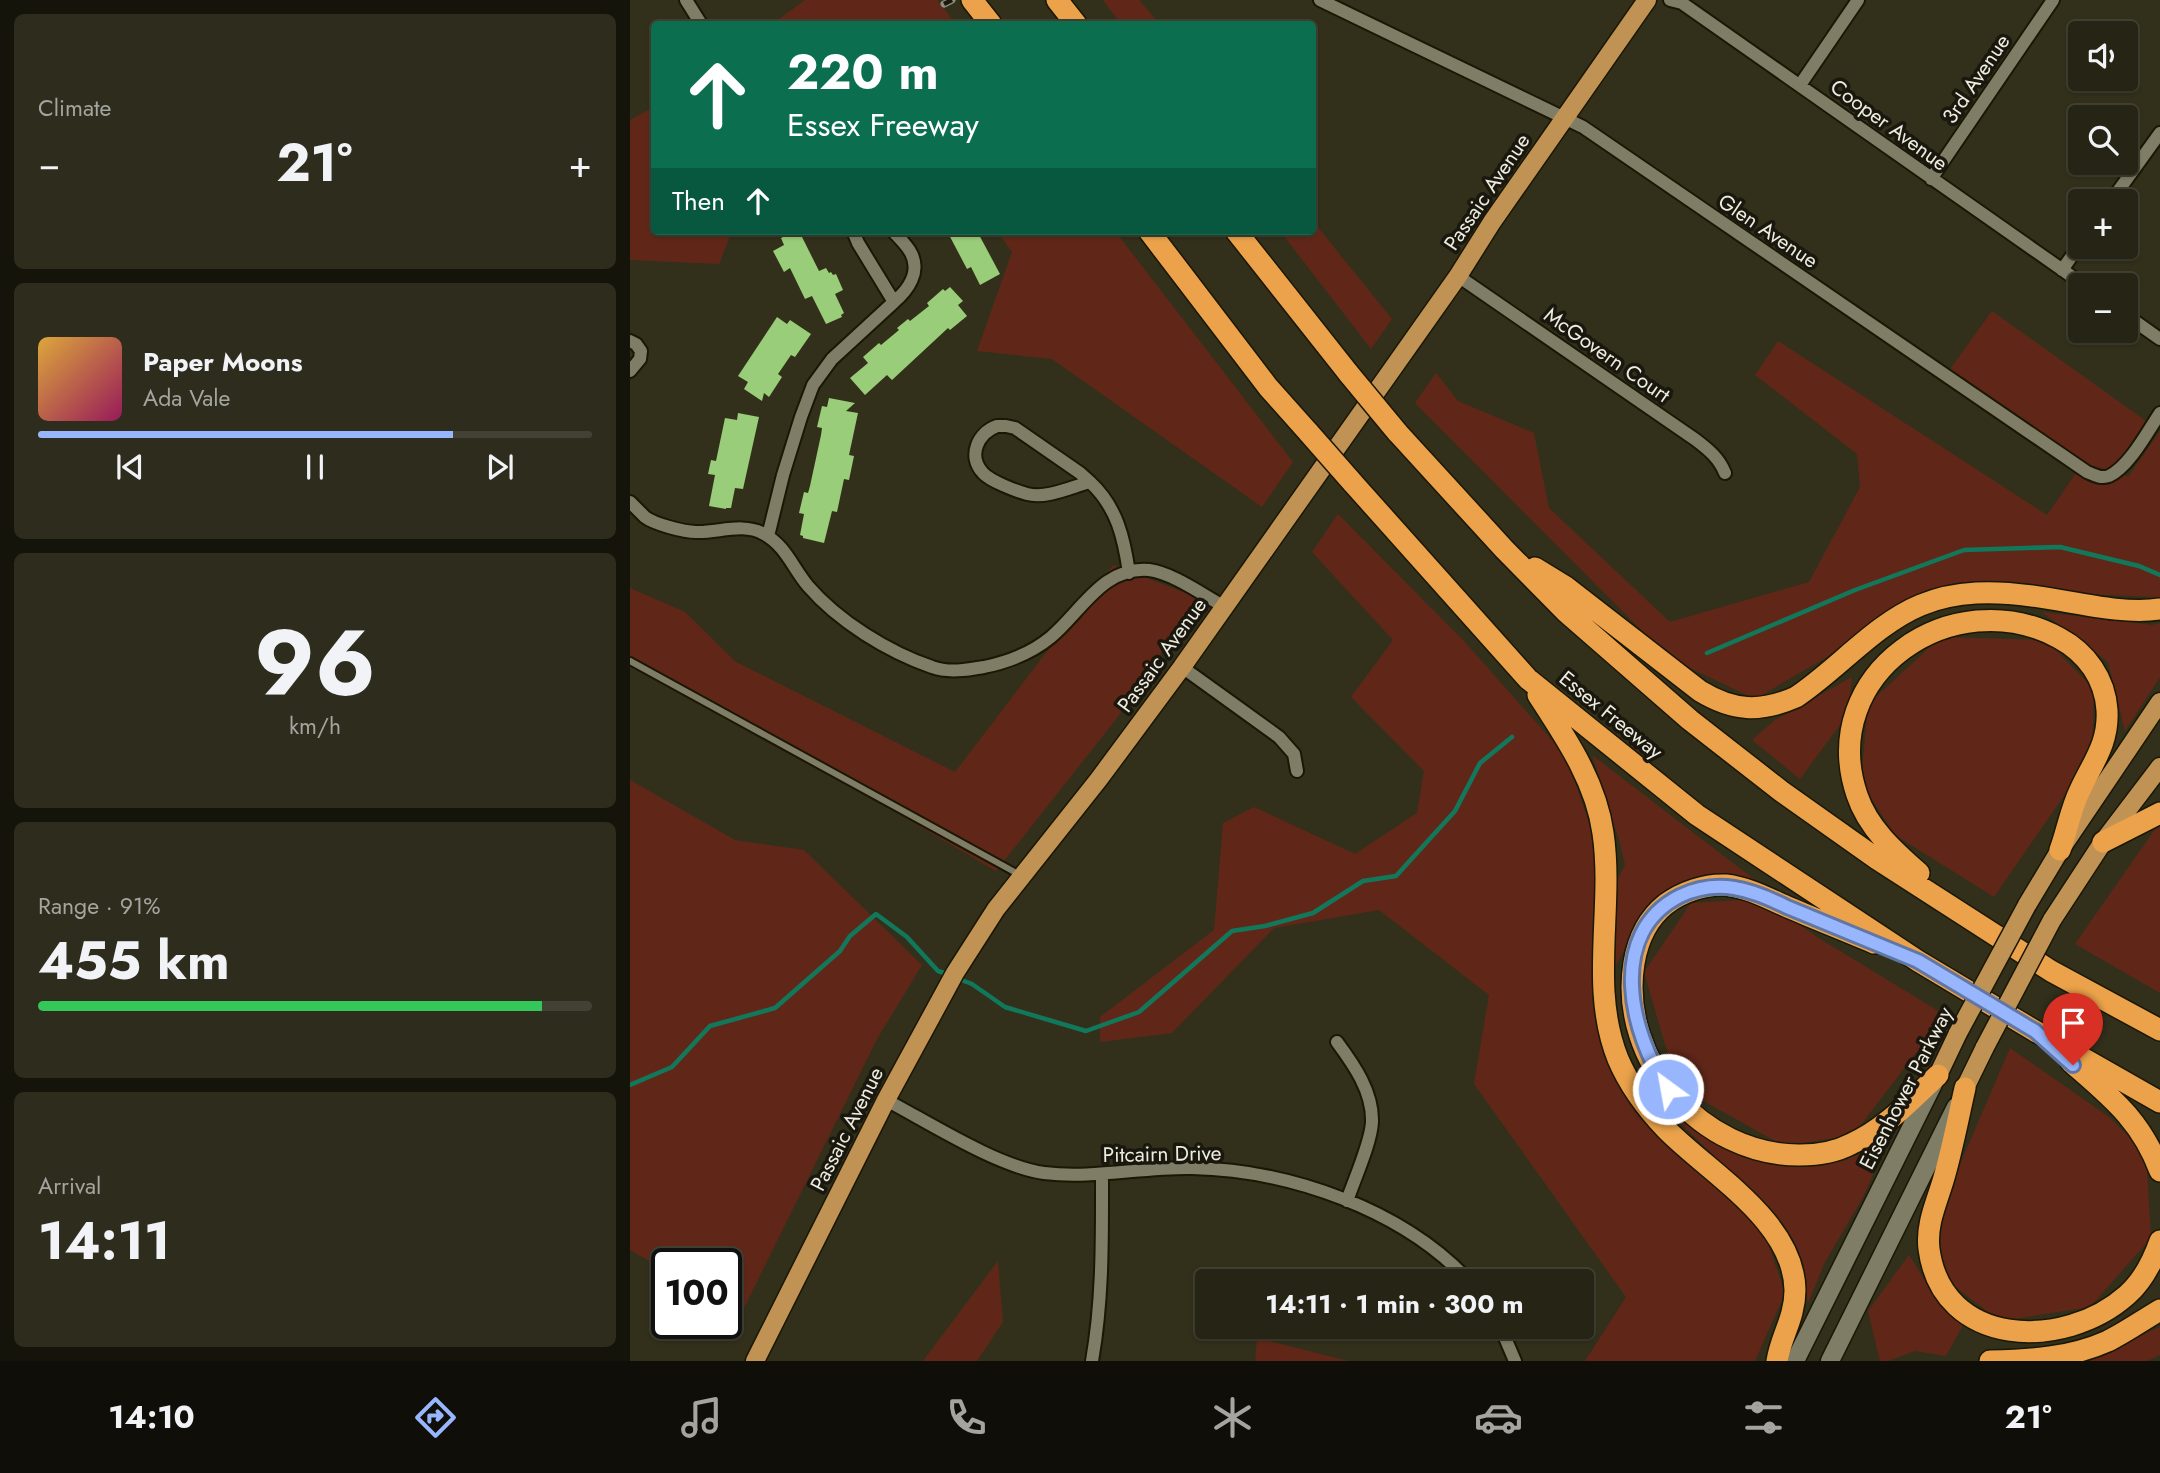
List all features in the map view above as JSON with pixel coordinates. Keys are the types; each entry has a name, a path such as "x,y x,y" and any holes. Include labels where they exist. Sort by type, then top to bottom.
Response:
{"highway":[{"path":"1057,0 1074,21"},
{"name":"Essex Freeway","path":"1152,235 1268,387 1528,679 1697,815 1918,961 2160,1102"},
{"path":"1239,235 1397,432 1504,549 1565,611 1690,720 1781,792 1877,859 2051,971 2160,1030"},
{"path":"1504,549 1566,587 1717,702 1750,708 1781,704 1796,697 1900,616 1940,598 1965,594 2010,593 2119,609 2160,609"},
{"path":"1968,916 1893,850 1867,816 1852,779 1850,743 1858,707 1876,677 1900,651 1944,628 1974,620 2011,621 2040,629 2064,641 2088,661 2104,692 2107,723 2103,744 2080,791 2060,850"},
{"path":"1528,679 1569,743 1598,810 1606,854 1605,1002 1619,1060 1651,1113 1770,1225 1790,1262 1795,1289 1794,1305 1777,1361"},
{"path":"2104,842 2160,813"},
{"path":"1918,961 1747,890 1725,885 1707,886 1672,900 1648,923 1636,951 1632,980 1634,1006 1649,1059 1681,1104 1696,1118 1731,1140 1766,1152 1813,1155 1850,1145 1886,1123 1938,1075"},
{"path":"2051,971 2160,1015"},
{"path":"2035,1031 2130,1116 2147,1141 2160,1171"},
{"path":"1965,1088 1928,1234 1934,1272 1947,1296 1956,1305 1983,1323 1998,1328 2034,1332 2070,1326 2099,1314 2128,1294 2150,1267 2160,1241"},
{"path":"1990,1361 2036,1360 2086,1349 2108,1340 2160,1310"}],"main road":[{"name":"Passaic Avenue","path":"755,1361 886,1100 951,979 996,909 1225,607 1458,276 1492,222 1647,0"},
{"name":"Eisenhower Parkway","path":"1938,1075 2027,905 2060,850 2160,702"},
{"path":"1965,1088 2052,920 2104,842 2160,767"}],"street":[{"path":"686,0 699,21"},
{"name":"Glen Avenue","path":"1320,0 1583,127 2087,472 2100,477 2109,476 2124,465 2160,413"},
{"name":"Cooper Avenue","path":"1670,0 1682,3 2068,274"},
{"path":"1800,85 1858,0"},
{"name":"3rd Avenue","path":"1931,179 2053,0"},
{"path":"2120,189 2160,133"},
{"path":"855,235 894,302"},
{"path":"768,537 787,463 813,386 832,359 911,284 914,272 911,253 896,235"},
{"path":"2062,270 2070,259"},
{"name":"McGovern Court","path":"1458,276 1696,440 1710,451 1725,473"},
{"path":"2138,323 2160,339"},
{"path":"630,341 641,351 640,359 630,371"},
{"path":"1090,482 1043,495 1028,494 981,472 975,456 976,444 989,429 1006,426 1014,428 1080,473 1090,482 1102,493 1112,509 1124,538 1129,573"},
{"path":"630,502 647,519 677,528 695,532 743,528 761,532 775,541 828,607 859,630 934,668 963,671 995,665 1030,650 1056,633 1098,587 1129,573 1147,570 1165,573 1225,607"},
{"path":"1182,667 1279,737 1294,754 1297,771"},
{"path":"1337,1042 1354,1064 1362,1081 1369,1100 1372,1122 1347,1201"},
{"name":"Eisenhower Parkway","path":"1796,1361 1938,1075"},
{"path":"1830,1361 1965,1088"},
{"name":"Pitcairn Drive","path":"886,1100 1009,1163 1041,1173 1102,1174 1193,1168 1241,1172 1287,1181 1347,1201 1392,1221 1436,1249 1457,1269"},
{"path":"1092,1361 1098,1328 1102,1275 1102,1174"},
{"path":"1506,1339 1515,1361"}],"lane":[{"path":"630,661 1022,876"}],"shaded area":[{"path":"805,0 937,0 954,21 776,21"},
{"path":"1103,0 1139,0 1157,21 1119,21"},
{"path":"651,109 651,235 730,235 719,264 630,260 630,120"},
{"path":"1316,225 1392,319 1371,349 1283,235 1316,235"},
{"path":"1000,235 1118,235 1293,462 1262,507 1052,359 977,351 1012,252"},
{"path":"1992,311 2146,421 2114,469 2128,477 2160,431 2160,597 1944,589 1755,699 1669,658 1415,403 1436,373 1458,401 1534,433 1549,508 1670,622 1809,582 1860,487 1857,454 1755,375 1778,341 2047,515 2081,466 1948,372"},
{"path":"1338,514 1464,641 1566,756 1597,846 1594,981 1650,1127 1764,1232 1785,1293 1755,1361 1585,1361 1626,1297 1474,1084 1489,995 1379,910 1274,928 1172,1033 1100,1042 1100,1017 1214,930 1223,823 1254,807 1355,854 1417,813 1424,771 1351,697 1393,640 1312,552"},
{"path":"1113,565 1199,598 1114,722 996,871 630,657 630,588 685,612 736,662 955,772"},
{"path":"2042,612 2152,625 2160,623 2160,677 2125,731 2108,662"},
{"path":"1941,637 2046,640 2094,689 2092,755 1994,897 1895,835 1861,783 1868,704"},
{"path":"1852,677 1848,714 1800,779 1752,740 1775,720"},
{"path":"1592,755 1759,883 1722,878 1635,930 1613,970 1616,883 1625,865"},
{"path":"630,780 735,840 804,850 922,965 877,1039 742,1312 742,1248 651,1248 651,1262 630,1250"},
{"path":"2160,822 2160,993 2075,944"},
{"path":"1756,899 1778,910 1945,1015 1853,1135 1784,1146 1677,1086 1644,972 1691,903"},
{"path":"2010,1048 2109,1117 2146,1154 2151,1238 2090,1307 2000,1321 1944,1278 1936,1220"},
{"path":"1673,1116 1737,1153 1779,1163 1843,1161 1888,1141 1862,1199 1825,1262 1808,1303 1799,1254 1738,1179"},
{"path":"1909,1255 1932,1292 1963,1325 1946,1356 1915,1351 1888,1361 1880,1361 1868,1311"},
{"path":"998,1261 1003,1322 977,1361 923,1361"},
{"path":"2160,1327 2160,1355 2147,1361 2083,1361"},
{"path":"1257,1339 1261,1339 1348,1361 1255,1361"}],"building":[{"path":"801,235 819,271 826,268 829,273 836,274 843,290 835,294 844,313 842,317 826,324 812,296 805,299 790,268 784,272 773,251 784,245 781,238"},
{"path":"949,235 979,235 1000,274 980,285 971,267 967,269"},
{"path":"950,287 963,301 958,305 967,316 950,330 948,328 892,380 887,375 865,395 850,378 868,363 863,357 899,330 897,328 908,319 910,321 929,306 927,303 943,289 945,291"},
{"path":"777,317 787,324 790,320 811,334 795,357 791,355 778,374 782,377 769,397 764,393 762,401 744,389 748,382 738,376"},
{"path":"829,398 855,403 846,411 858,413 849,455 854,456 849,480 844,479 837,512 832,511 824,543 800,535 804,514 799,513 804,492 808,493 810,486 821,435 822,428 817,427 822,406 827,407"},
{"path":"738,413 759,417 743,489 735,488 731,508 709,506 715,475 708,474 711,460 716,461 725,418 737,420"}],"waterway":[{"path":"1707,653 1855,590 1964,550 2060,547 2139,566 2160,575"},
{"path":"956,978 972,984 1005,1007 1086,1031 1139,1012 1232,931 1265,926 1313,913 1363,881 1396,876 1455,811 1480,763 1512,737"},
{"path":"630,1085 672,1067 710,1026 775,1008 840,951 850,936 876,914 907,937 938,971 947,974"}],"railway":[{"path":"944,4 952,0"}],"route":[{"path":"1668,1089 1649,1059 1638,1025 1632,989 1636,951 1640,937 1658,911 1672,900 1707,886 1725,885 1767,897 1918,961 2035,1031 2073,1065"}]}
